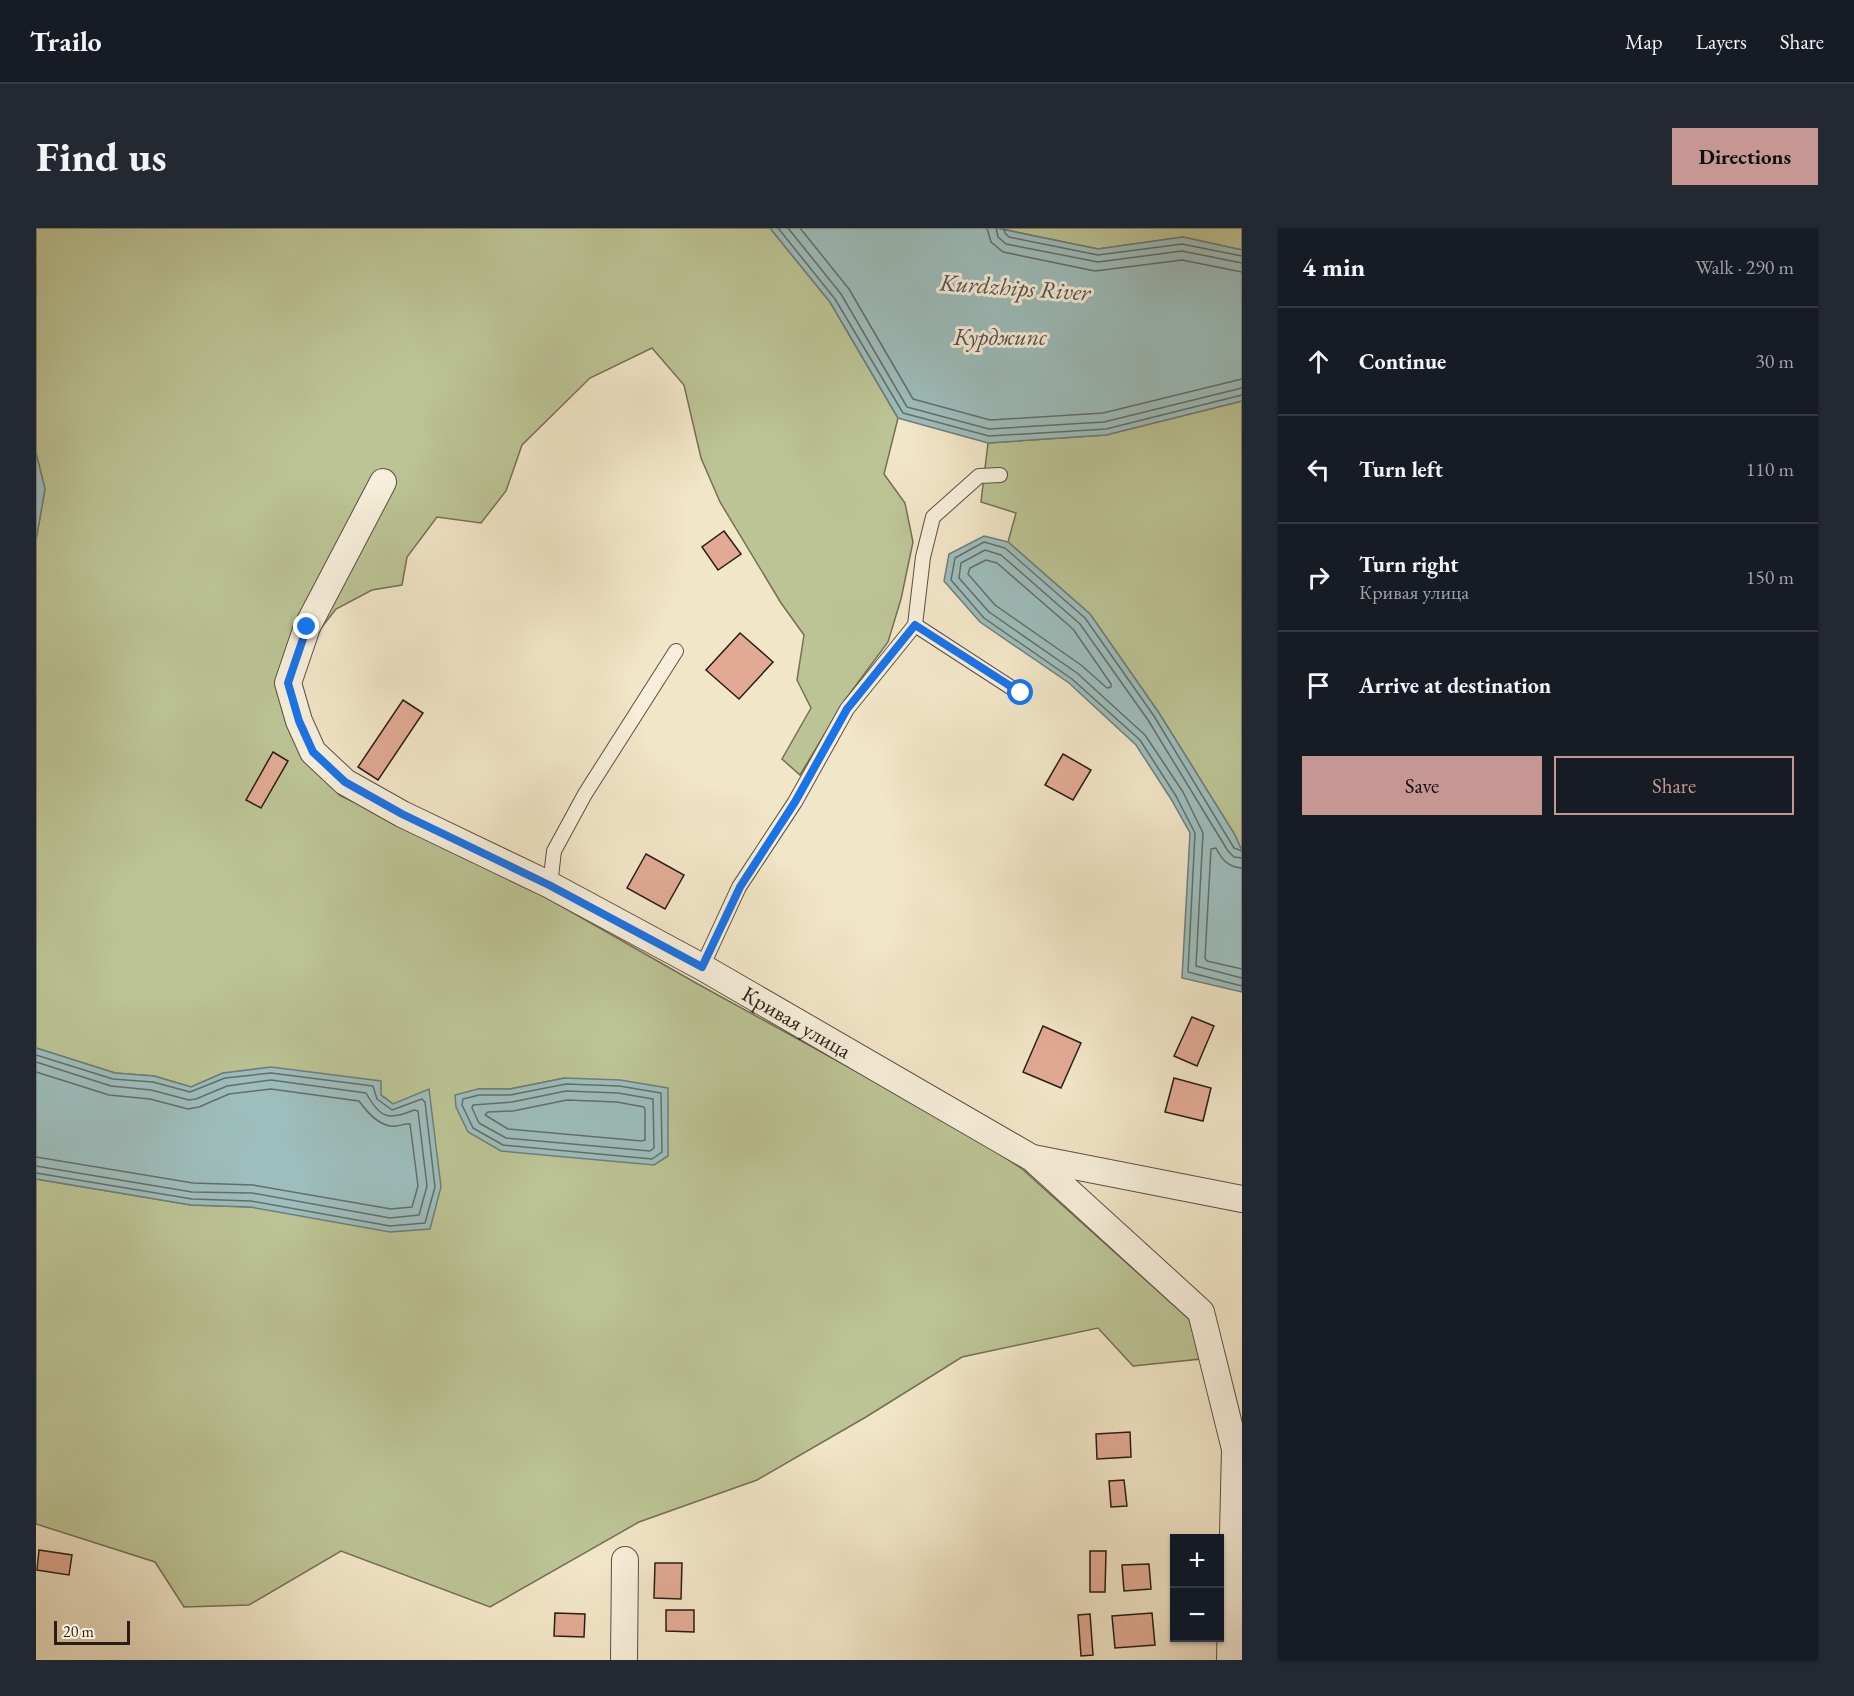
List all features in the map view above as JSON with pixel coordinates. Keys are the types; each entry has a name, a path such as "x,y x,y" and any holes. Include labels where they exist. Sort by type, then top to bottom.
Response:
{"street":[{"name":"Кривая улица","path":"383,482 307,627 288,683 299,721 313,752 345,782 402,814 549,885 702,967 1032,1158 1201,1312 1235,1449 1230,1660"},
{"path":"1032,1158 1242,1198"},
{"path":"624,1660 625,1560"}],"lane":[{"path":"702,967 740,887 795,802 847,709 915,625 923,557 933,517 979,476 1000,475"},
{"path":"915,625 1021,693"},
{"path":"549,885 554,851 585,794 676,651"}],"green space":[{"path":"36,228 770,228 830,302 898,418 884,474 905,503 913,542 901,599 888,642 845,700 800,775 782,759 811,708 797,680 804,635 781,603 720,502 701,458 684,385 652,348 590,378 522,445 506,491 481,523 437,517 407,557 402,585 372,590 336,609 279,682 285,720 339,795 533,890 963,1130 1021,1168 1189,1319 1201,1359 1133,1366 1098,1328 962,1357 866,1417 757,1480 639,1522 490,1607 341,1551 249,1605 184,1607 155,1562 36,1524 36,1179 191,1205 250,1207 393,1104 381,1095 223,1073 191,1087 154,1076 115,1073 36,1048 36,540 45,489 36,453","holes":["565,1078 456,1107 478,1089 510,1089"]},
{"path":"997,228 1242,228 1242,250 1183,237 1098,249"},
{"path":"1242,401 1242,851 1235,835 1159,713 1090,614 1008,542 1016,513 981,502 988,443 1106,435"}],"water":[{"name":"Курджипс","path":"770,228 996,228 1098,249 1183,237 1242,250 1242,401 1106,435 988,443 898,418 830,302"},
{"path":"36,453 45,489 36,540"},
{"path":"984,536 1008,542 1090,614 1159,713 1235,835 1242,851 1242,992 1182,978 1190,833 1136,745 1069,683 980,622 944,581 949,554"},
{"path":"36,1048 115,1073 154,1076 191,1087 223,1073 271,1067 381,1081 381,1095 393,1104 429,1089 441,1187 430,1229 390,1232 250,1207 191,1205 36,1179"},
{"path":"565,1078 620,1080 668,1088 668,1156 654,1165 501,1151 468,1132 456,1107 455,1095 478,1089 510,1089"}],"building":[{"path":"724,531 741,554 718,570 702,547"},
{"path":"740,633 773,662 739,699 706,670"},
{"path":"403,700 423,713 378,780 358,767"},
{"path":"273,752 288,761 261,808 246,800"},
{"path":"1063,754 1091,770 1073,800 1045,785"},
{"path":"646,854 684,875 665,909 627,888"},
{"path":"1192,1017 1214,1026 1197,1066 1174,1056"},
{"path":"1043,1026 1081,1043 1061,1088 1023,1072"},
{"path":"1174,1078 1211,1088 1203,1121 1165,1112"},
{"path":"1130,1432 1131,1457 1097,1459 1096,1434"},
{"path":"1124,1480 1127,1506 1111,1507 1109,1481"},
{"path":"39,1550 72,1555 69,1575 37,1570"},
{"path":"1090,1551 1106,1551 1105,1592 1090,1592"},
{"path":"655,1563 682,1563 681,1599 654,1598"},
{"path":"1149,1564 1151,1589 1124,1591 1122,1565"},
{"path":"666,1610 694,1610 694,1632 666,1631"},
{"path":"555,1613 585,1614 584,1637 554,1636"},
{"path":"1152,1613 1155,1645 1115,1648 1112,1616"},
{"path":"1090,1614 1093,1655 1081,1656 1078,1615"}],"route":[{"path":"307,627 288,683 299,721 313,752 345,782 402,814 549,885 702,967 740,887 795,802 847,709 915,625 1021,693"}],"water label":[{"name":"Kurdzhips River","path":"1015,287"}]}
